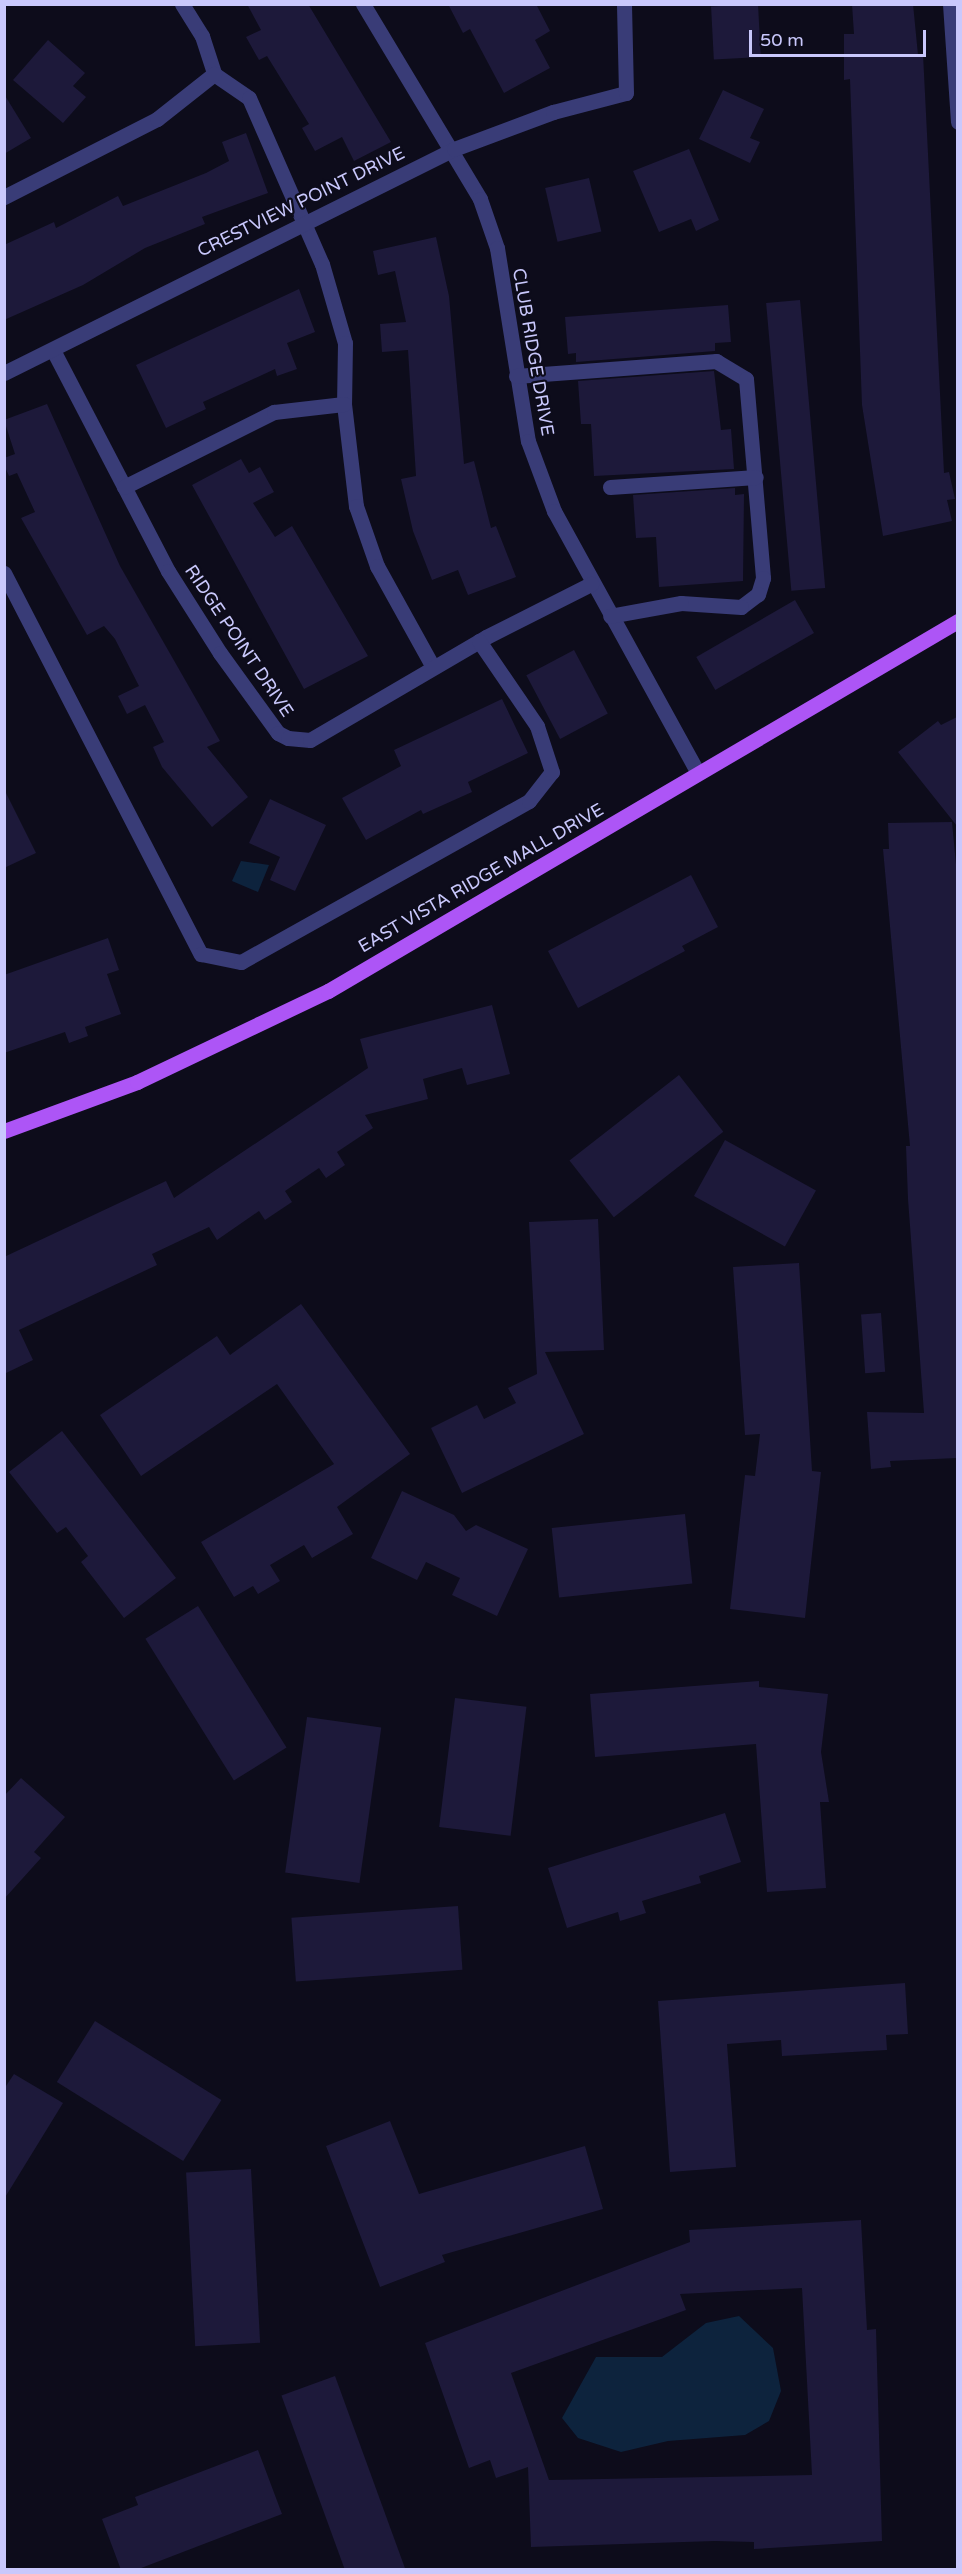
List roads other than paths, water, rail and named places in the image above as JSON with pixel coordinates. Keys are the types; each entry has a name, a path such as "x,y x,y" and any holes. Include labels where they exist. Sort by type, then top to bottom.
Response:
{"main road":[{"name":"EAST VISTA RIDGE MALL DRIVE","path":"4,1131 137,1082 328,991 957,621"}],"street":[{"path":"182,4 202,36 214,74 249,98 340,312 344,404 356,506 377,566 433,668"},
{"name":"CLUB RIDGE DRIVE","path":"363,4 454,149 497,248 528,441 568,543 698,773"},
{"name":"CRESTVIEW POINT DRIVE","path":"4,373 54,352 303,223 454,149 553,112 626,93 624,4"},
{"path":"950,4 957,122"},
{"path":"4,197 157,118 214,74"},
{"name":"RIDGE POINT DRIVE","path":"54,352 168,571 279,733 310,740 479,641 591,584"},
{"path":"516,376 727,364 749,388 763,578 748,605 681,603 610,616"},
{"path":"124,487 274,412 344,404"},
{"path":"610,487 756,477"},
{"path":"4,573 201,954 241,962 529,801 552,772 537,726 479,641"}],"water":[{"path":"241,861 269,865 258,892 232,881"},
{"path":"739,2316 773,2348 781,2391 769,2421 745,2435 668,2441 621,2452 578,2438 562,2418 596,2357 662,2357 706,2323"}]}
